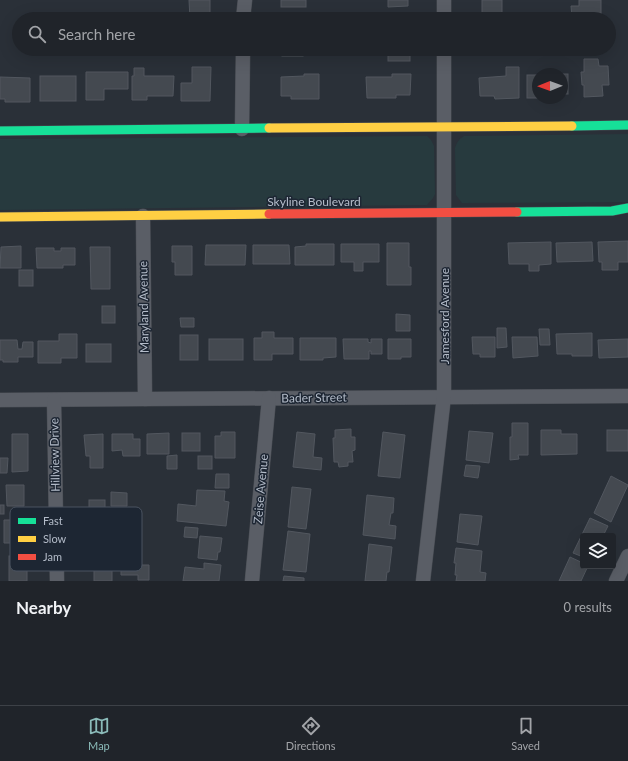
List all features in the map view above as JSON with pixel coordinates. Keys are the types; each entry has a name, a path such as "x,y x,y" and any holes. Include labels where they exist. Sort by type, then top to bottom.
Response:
{"street":[{"path":"244,12 245,0"},
{"path":"444,0 444,12"},
{"path":"242,129 243,56"},
{"name":"Jamesford Avenue","path":"423,581 444,396 444,56"},
{"path":"0,131 628,126"},
{"name":"Skyline Boulevard","path":"0,217 612,211 628,208"},
{"name":"Maryland Avenue","path":"143,216 145,399"},
{"name":"Bader Street","path":"0,400 628,396"},
{"name":"Zeise Avenue","path":"252,581 269,398"},
{"name":"Hillview Drive","path":"54,400 56,507"},
{"path":"616,581 628,556"},
{"name":"Hillview Drive","path":"58,571 58,581"}],"green space":[{"path":"628,134 628,202 462,203 456,195 455,148 458,141 464,136"},
{"path":"427,136 434,146 435,194 427,205 0,210 0,139"}],"building":[{"path":"189,0 210,0 210,12 190,12"},
{"path":"281,0 306,0 306,7 281,7"},
{"path":"388,0 408,0 408,6 388,7"},
{"path":"482,0 502,0 502,12 482,12"},
{"path":"579,0 601,0 601,12 572,12 571,6 579,6"},
{"path":"388,56 410,56 410,61 388,61"},
{"path":"584,59 598,59 599,66 608,66 609,85 602,85 603,96 584,97 584,85 582,85 581,72 584,72"},
{"path":"192,67 211,67 210,101 181,101 181,83 192,83"},
{"path":"506,67 519,67 519,98 495,99 494,96 480,96 479,78 506,76"},
{"path":"134,68 144,68 144,76 174,76 173,96 147,96 147,100 132,100 132,76 134,76"},
{"path":"86,72 128,72 128,89 104,89 104,100 86,100"},
{"path":"304,74 319,74 319,99 291,99 291,96 281,96 281,77 304,76"},
{"path":"392,74 411,74 410,95 396,95 396,98 367,98 366,77 392,77"},
{"path":"527,75 532,75 532,98 527,98"},
{"path":"40,76 76,76 76,101 40,101"},
{"path":"0,77 30,78 30,102 5,102 5,99 0,99"},
{"path":"628,241 628,262 618,262 618,270 602,270 602,262 599,262 598,242"},
{"path":"551,242 551,264 539,265 539,271 529,271 529,264 509,264 508,243"},
{"path":"592,242 593,261 557,262 556,243"},
{"path":"387,243 409,243 411,285 387,285"},
{"path":"306,244 334,244 334,265 295,265 295,247 306,246"},
{"path":"341,244 379,244 379,262 363,262 363,271 354,271 354,262 341,262"},
{"path":"206,245 246,245 245,265 205,265"},
{"path":"253,245 289,245 290,264 253,264"},
{"path":"21,246 21,268 0,268 1,247"},
{"path":"172,246 192,246 192,275 175,275 175,262 172,262"},
{"path":"90,247 110,247 110,289 91,289"},
{"path":"36,248 54,248 54,251 61,251 61,248 75,248 75,265 63,265 63,268 37,268"},
{"path":"19,270 33,270 33,286 19,286"},
{"path":"102,306 115,306 115,323 102,323"},
{"path":"396,314 410,315 410,331 396,331"},
{"path":"180,318 194,318 194,327 181,327"},
{"path":"497,328 506,328 507,347 497,348"},
{"path":"539,329 549,329 550,345 540,345"},
{"path":"262,332 274,332 274,338 293,338 293,354 272,354 272,360 254,360 254,338 262,338"},
{"path":"592,333 592,356 557,354 556,334"},
{"path":"59,334 77,334 77,358 61,358 61,363 38,363 38,341 59,341"},
{"path":"180,335 198,335 198,360 180,360"},
{"path":"472,337 495,337 495,357 480,357 480,354 473,354"},
{"path":"512,337 537,337 538,356 513,358"},
{"path":"300,338 336,338 336,357 323,358 323,360 300,360"},
{"path":"209,339 243,339 243,360 209,360"},
{"path":"343,339 368,339 368,342 371,343 371,339 382,339 382,354 371,354 371,351 369,351 369,359 344,359"},
{"path":"388,339 411,339 411,357 388,359"},
{"path":"628,339 628,357 599,358 598,340"},
{"path":"0,340 17,340 18,349 22,349 23,342 33,342 33,357 18,357 18,362 3,362 3,360 0,360"},
{"path":"86,344 111,344 111,362 86,362"},
{"path":"512,423 528,423 528,455 518,455 519,459 510,460 510,437 512,437"},
{"path":"351,429 351,437 355,437 355,450 352,451 353,462 348,462 348,466 339,467 338,462 334,462 333,438 335,438 335,430"},
{"path":"541,430 561,430 561,434 577,434 577,454 541,455"},
{"path":"607,430 628,430 628,451 607,451"},
{"path":"469,431 493,433 489,463 466,460"},
{"path":"221,432 235,432 235,458 215,458 215,436 221,436"},
{"path":"297,432 315,434 313,457 322,458 321,470 293,467"},
{"path":"383,432 405,435 400,478 378,476"},
{"path":"169,433 169,454 147,454 147,434"},
{"path":"182,433 200,433 200,451 182,451"},
{"path":"12,434 28,434 28,471 12,472"},
{"path":"103,434 103,468 90,468 90,456 86,456 84,435"},
{"path":"112,434 133,434 133,439 140,439 140,456 123,456 122,450 112,451"},
{"path":"177,455 177,469 167,469 167,456"},
{"path":"198,456 212,456 212,469 198,469"},
{"path":"0,458 8,458 7,473 0,473"},
{"path":"466,465 480,466 478,478 464,476"},
{"path":"216,474 229,474 229,488 215,488"},
{"path":"611,476 628,485 611,522 594,513"},
{"path":"6,485 24,485 24,506 7,506"},
{"path":"292,487 311,489 306,529 288,527"},
{"path":"197,490 225,491 224,501 229,502 226,526 177,521 178,504 196,506"},
{"path":"111,492 127,493 127,506 111,506"},
{"path":"367,495 394,498 393,513 391,513 389,525 396,526 395,539 363,535"},
{"path":"89,500 105,500 105,507 89,507"},
{"path":"0,505 4,505 4,514 0,514"},
{"path":"460,514 482,516 478,545 457,542"},
{"path":"590,518 608,526 604,533 583,533"},
{"path":"4,520 10,520 10,543 4,543"},
{"path":"185,527 198,528 197,538 184,537"},
{"path":"288,531 310,534 306,572 283,570"},
{"path":"200,536 222,538 217,560 198,558"},
{"path":"580,539 580,556 573,553"},
{"path":"369,544 392,547 389,572 387,572 386,581 365,581"},
{"path":"456,548 482,551 480,572 486,573 485,581 456,581 456,563 454,563"},
{"path":"10,556 10,571 27,571 27,581 9,581"},
{"path":"570,557 580,562 580,569 587,569 581,581 559,581"},
{"path":"204,563 221,565 219,581 183,581 185,567 204,569"},
{"path":"142,565 149,565 149,580 138,580 138,575 121,575 121,571 142,571"},
{"path":"94,571 112,571 112,581 94,581"},
{"path":"284,576 304,578 304,581 283,581"}],"traffic: fast":[{"path":"572,126 628,125"},
{"path":"0,131 269,128"},
{"path":"517,212 612,211 628,208"}],"traffic: slow":[{"path":"269,128 572,126"},
{"path":"0,217 269,214"}],"traffic: jam":[{"path":"269,214 517,212"}]}
